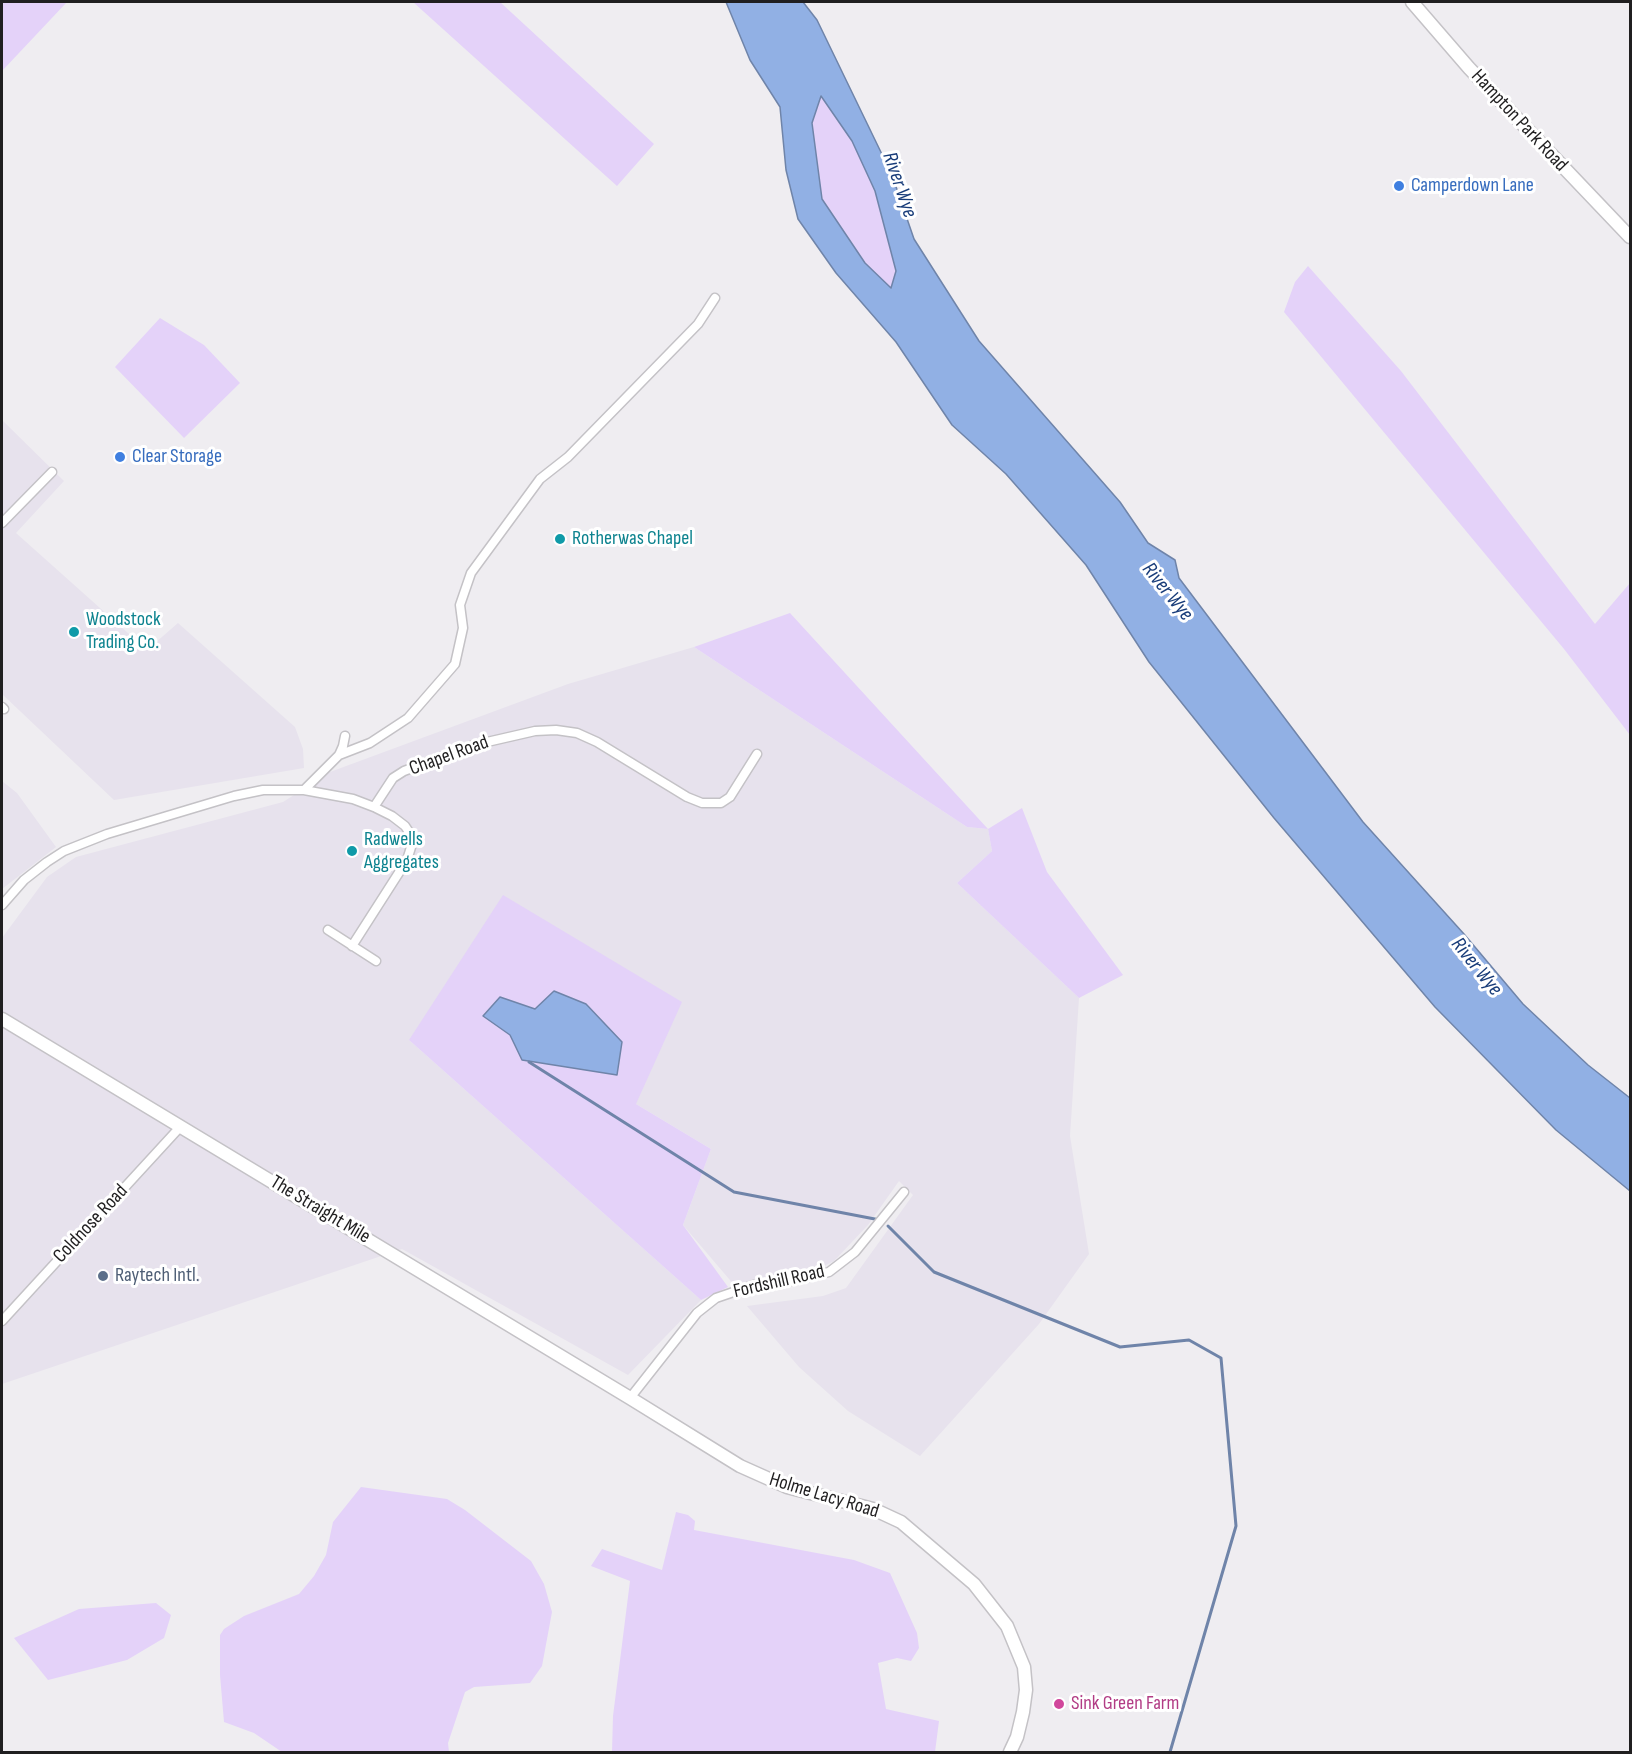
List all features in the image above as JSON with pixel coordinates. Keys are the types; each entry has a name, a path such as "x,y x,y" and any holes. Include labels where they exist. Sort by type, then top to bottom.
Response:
{"main road":[{"name":"Hampton Park Road","path":"1412,2 1469,68 1630,237"},
{"name":"The Straight Mile","path":"4,1019 630,1398"},
{"name":"Holme Lacy Road","path":"630,1398 754,1474 820,1497 873,1509 901,1522 974,1584 1007,1626 1024,1667 1026,1690 1023,1712 1017,1737 1010,1752"}],"street":[{"path":"339,755 370,743 408,718 448,673 455,664 463,628 460,605 471,573 540,479 568,457 674,349 698,324 715,298"},
{"path":"2,523 52,472"},
{"name":"Chapel Road","path":"374,807 393,778 404,771 474,745 535,731 556,730 577,733 597,742 687,797 702,803 721,803 730,797 757,754"},
{"path":"304,790 339,755 345,736"},
{"path":"2,905 24,880 46,862 64,851 107,834 234,796 263,790 304,790 353,799 374,807 392,816 405,826 411,835 412,844 407,860 352,946"},
{"path":"327,930 376,961"},
{"name":"Coldnose Road","path":"2,1321 181,1126"},
{"name":"Fordshill Road","path":"630,1398 697,1313 716,1298 753,1285 787,1282 829,1272 855,1252 904,1192"}],"shaded area":[{"path":"2,2 67,2 2,71"},
{"path":"413,2 500,2 654,144 617,186"},
{"path":"821,95 852,141 875,191 896,271 891,288 865,263 822,199 812,123"},
{"path":"1308,266 1401,371 1595,624 1630,583 1630,735 1564,649 1284,312 1295,282"},
{"path":"160,318 204,345 240,383 184,438 115,367"},
{"path":"2,420 64,481 16,533 147,650 178,623 295,727 303,749 304,768 114,800 2,694"},
{"path":"790,613 988,829 967,827 694,647"},
{"path":"694,647 967,827 988,829 992,851 957,883 1079,998 1070,1136 1089,1254 1039,1324 920,1456 848,1411 799,1367 747,1306 823,1296 846,1288 913,1195 899,1181 868,1225 834,1261 814,1271 735,1286 683,1225 711,1149 636,1104 409,1040 701,1300 628,1375 402,1249 2,1384 2,938 47,877 76,857 283,802 330,772 568,684"},
{"path":"2,781 17,793 56,847 2,889"},
{"path":"1022,808 1047,872 1123,975 1079,998 957,883 992,851 988,829"},
{"path":"503,895 682,1002 636,1104 711,1149 683,1225 728,1287 701,1300 409,1040"},
{"path":"361,1487 447,1499 465,1510 531,1561 544,1584 552,1612 542,1666 530,1683 474,1687 465,1692 448,1743 449,1752 282,1752 254,1733 224,1722 220,1675 220,1635 224,1629 244,1616 299,1594 314,1576 326,1555 333,1522"},
{"path":"676,1512 688,1515 695,1521 694,1530 854,1560 890,1573 917,1633 919,1648 911,1661 897,1658 878,1663 886,1709 939,1721 935,1752 612,1752 613,1716 630,1581 591,1566 602,1549 662,1570"},
{"path":"156,1603 171,1615 164,1638 127,1660 48,1680 14,1638 79,1609"}],"water":[{"name":"River Wye","path":"726,2 803,2 817,20 892,175 914,239 979,341 1120,502 1148,543 1175,560 1179,578 1363,822 1464,934 1523,1004 1588,1065 1630,1098 1630,1191 1556,1130 1435,1007 1274,818 1149,662 1086,565 1006,474 952,425 896,342 836,273 798,219 786,170 780,107 750,60","holes":["821,96 852,141 875,191 896,271 891,288 865,263 822,199 812,123"]},
{"path":"554,991 586,1004 622,1042 617,1075 522,1060 510,1035 483,1016 500,997 535,1009"}],"waterway":[{"path":"529,1062 734,1192 880,1220"},
{"path":"888,1226 934,1272 1120,1347 1189,1340 1221,1358 1236,1526 1170,1752"}],"place":[{"name":"Camperdown Lane","path":"1399,186"},
{"name":"Clear Storage","path":"120,457"},
{"name":"Rotherwas Chapel","path":"560,539"},
{"name":"Woodstock Trading Co.","path":"74,632"},
{"name":"Radwells Aggregates","path":"352,851"},
{"name":"Raytech Intl.","path":"103,1276"},
{"name":"Sink Green Farm","path":"1059,1704"}]}
